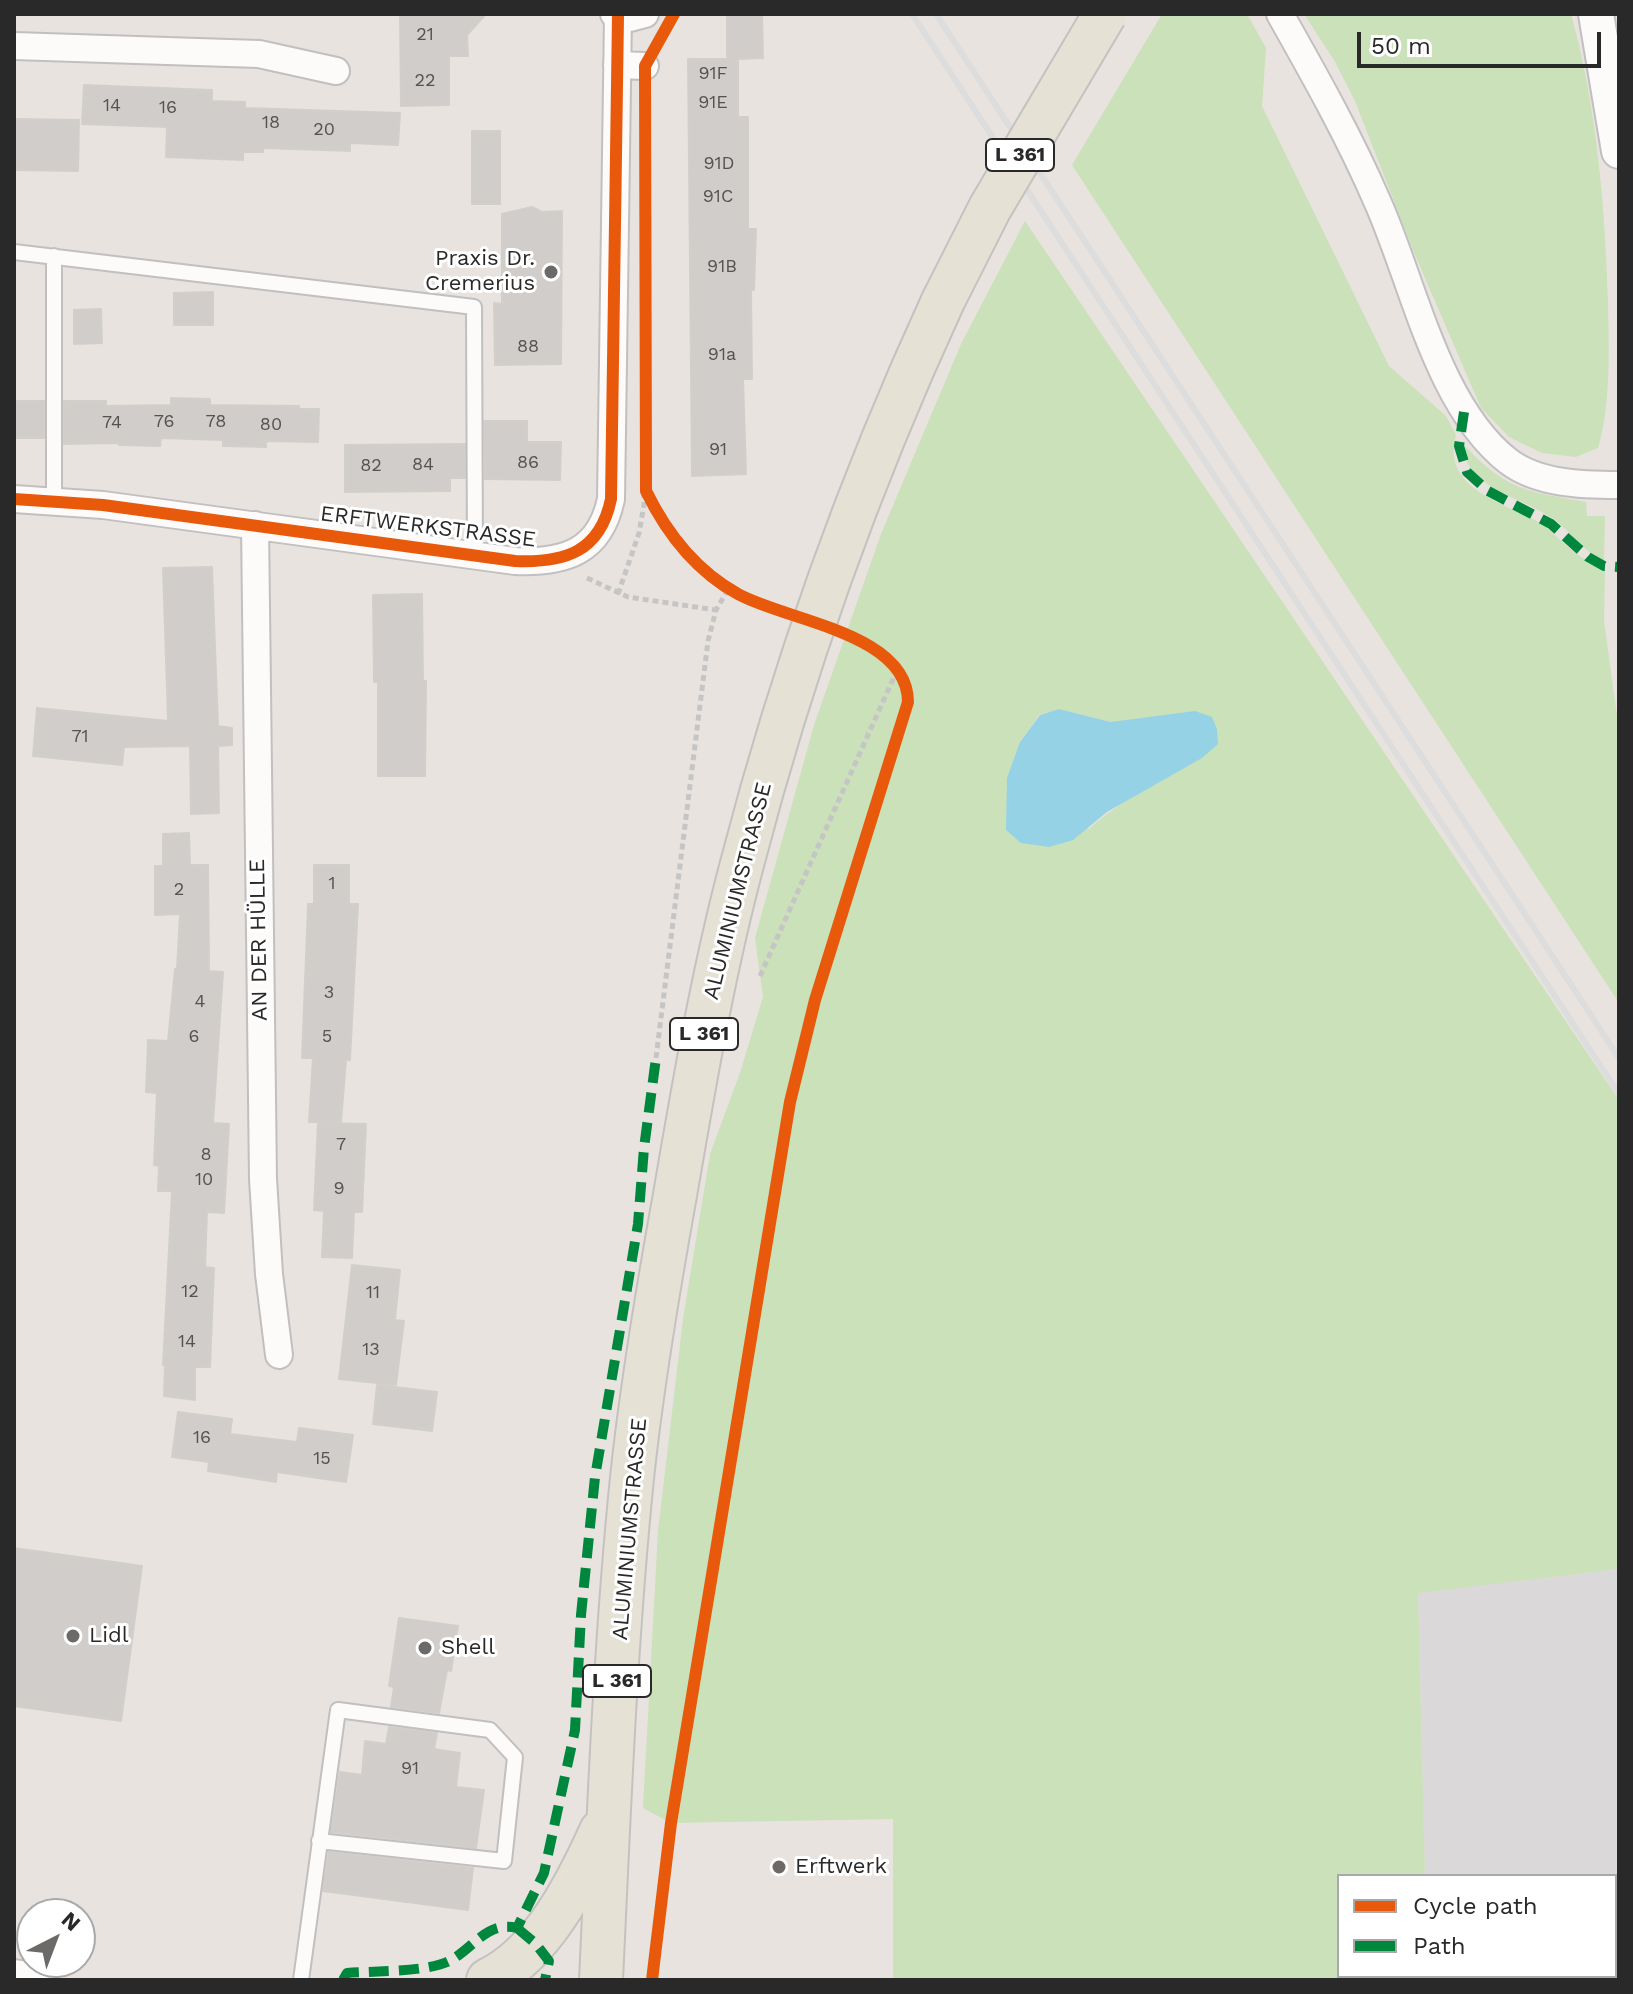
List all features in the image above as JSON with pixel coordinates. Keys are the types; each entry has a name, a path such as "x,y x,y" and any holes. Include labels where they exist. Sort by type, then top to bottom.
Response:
{"main road":[{"name":"ALUMINIUMSTRASSE","path":"601,1980 625,1551 637,1438 693,1090 717,969 755,813 818,615 917,358 990,208 1105,14"},
{"path":"488,1980 535,1943 555,1916 578,1881 609,1811"}],"street":[{"name":"ERFTWERKSTRASSE","path":"14,499 255,525 535,562 566,556 584,547 605,522 611,499 616,15 630,18 645,14"},
{"path":"1280,14 1333,109 1379,204 1447,379 1475,430 1511,463 1534,474 1558,481 1619,485"},
{"path":"1596,14 1619,151"},
{"path":"14,46 259,54 336,71"},
{"path":"617,65 645,66"},
{"name":"AN DER HÜLLE","path":"255,525 263,1179 269,1274 279,1355"},
{"path":"14,1977 36,1980"}],"lane":[{"path":"14,252 474,307 475,556"},
{"path":"54,256 54,502"},
{"path":"301,1980 319,1841 338,1710 490,1730 515,1757 504,1861 319,1841"}],"path":[{"path":"716,610 618,594 639,533 646,491 677,544 706,572 759,603"},
{"path":"656,1058 708,641 716,610 729,588"},
{"path":"760,976 898,668"}],"shaded area":[{"path":"1619,1569 1619,1980 1428,1980 1617,1978 1617,1874 1425,1874 1418,1592"}],"green space":[{"path":"1162,14 1247,14 1266,48 1262,106 1389,366 1446,416 1456,435 1454,454 1458,469 1466,481 1479,492 1540,523 1576,554 1605,570 1604,621 1619,730 1619,1003 1072,165"},
{"path":"1304,14 1571,14 1593,121 1605,230 1608,376 1598,448 1576,457 1542,453 1509,437 1481,408 1413,250 1355,101 1334,60"},
{"path":"1025,221 1619,1100 1619,1569 1418,1593 1425,1874 1337,1874 1337,1978 1428,1980 893,1980 893,1819 671,1823 643,1808 658,1531 683,1319 710,1154 740,1073 763,997 755,938 814,725 881,534 961,344","holes":["1059,709 1111,722 1168,775 1089,829 1020,742 1039,715"]},
{"path":"1463,444 1505,480 1532,491 1586,502 1587,516 1605,516 1604,561 1590,553 1546,514 1483,481 1470,467"}],"water":[{"path":"1059,709 1111,722 1195,711 1212,717 1218,744 1202,758 1107,812 1073,840 1049,847 1021,843 1006,830 1007,778 1020,742 1040,715"}],"building":[{"path":"400,14 486,14 467,35 468,56 449,56 449,105 401,106"},
{"path":"727,14 762,14 763,58 738,59 738,117 748,117 748,229 756,229 754,290 751,290 752,379 743,379 746,474 692,476 688,59 727,59"},
{"path":"84,85 212,90 212,101 245,102 245,108 400,113 398,145 350,143 350,151 263,148 263,152 243,152 243,160 166,157 167,127 82,124"},
{"path":"14,119 79,120 78,171 14,170"},
{"path":"472,131 500,131 500,204 472,204"},
{"path":"532,207 542,212 562,211 561,364 495,365 494,303 502,304 502,214"},
{"path":"213,292 213,325 174,325 174,293"},
{"path":"101,309 102,343 74,344 74,310"},
{"path":"171,398 210,399 210,405 319,409 318,442 266,441 266,447 223,446 223,440 161,438 160,446 64,444 64,401 106,401 106,406 171,405"},
{"path":"14,401 44,401 44,438 14,438"},
{"path":"484,421 527,421 527,442 561,442 560,480 485,479"},
{"path":"465,444 465,478 450,478 450,491 345,492 345,445"},
{"path":"212,567 218,726 232,728 232,745 218,746 219,813 191,814 190,746 124,747 122,765 33,756 37,708 168,721 163,568"},
{"path":"422,594 423,681 426,681 425,776 378,776 378,682 374,682 373,595"},
{"path":"189,833 190,865 208,865 209,971 223,972 213,1123 229,1124 224,1213 207,1212 205,1267 214,1268 210,1367 195,1367 195,1400 164,1396 172,1191 158,1191 159,1166 154,1165 157,1093 146,1092 148,1040 168,1041 180,914 155,915 155,866 163,866 163,834"},
{"path":"314,865 349,865 349,904 358,904 350,1060 346,1060 341,1122 309,1122 313,1058 302,1058 308,904 314,904"},
{"path":"318,1123 366,1124 362,1212 354,1212 352,1258 322,1257 324,1211 314,1210"},
{"path":"352,1265 400,1270 395,1320 404,1321 396,1385 339,1379"},
{"path":"377,1385 437,1392 432,1431 373,1424"},
{"path":"178,1412 232,1419 230,1434 297,1442 299,1428 353,1435 346,1482 277,1472 276,1482 208,1471 209,1462 172,1457"},
{"name":"Lidl","path":"14,1548 142,1566 121,1721 14,1706"},
{"name":"Shell","path":"399,1618 458,1626 451,1671 447,1670 439,1713 391,1707 394,1687 389,1686"},
{"path":"389,1727 437,1733 434,1749 460,1753 456,1787 484,1790 476,1848 331,1832 340,1772 362,1775 365,1741 386,1744"},
{"path":"329,1852 473,1868 468,1910 323,1891"}],"railway":[{"path":"912,14 1619,1094"},
{"path":"936,14 1619,1058"}],"marked path":[{"path":"1464,412 1459,446 1467,472 1488,491 1551,524 1588,557 1604,566 1619,567"},
{"path":"343,1980 347,1973 437,1965 456,1957 496,1928 517,1928 544,1873 575,1730 581,1615 595,1477 638,1224 656,1058"},
{"path":"517,1928 535,1943 549,1961 545,1980"}],"cycle path":[{"path":"652,1980 671,1823 790,1102 815,1000 908,702 903,679 888,660 867,645 841,632 759,604 709,574 673,536 646,491 645,66 674,14"},
{"path":"14,499 103,505 515,561 550,560 578,551 598,531 611,499 618,16"}],"place":[{"name":"Praxis Dr. Cremerius","path":"551,272"},
{"name":"Lidl","path":"73,1636"},
{"name":"Shell","path":"425,1648"},
{"name":"Erftwerk","path":"779,1867"}]}
